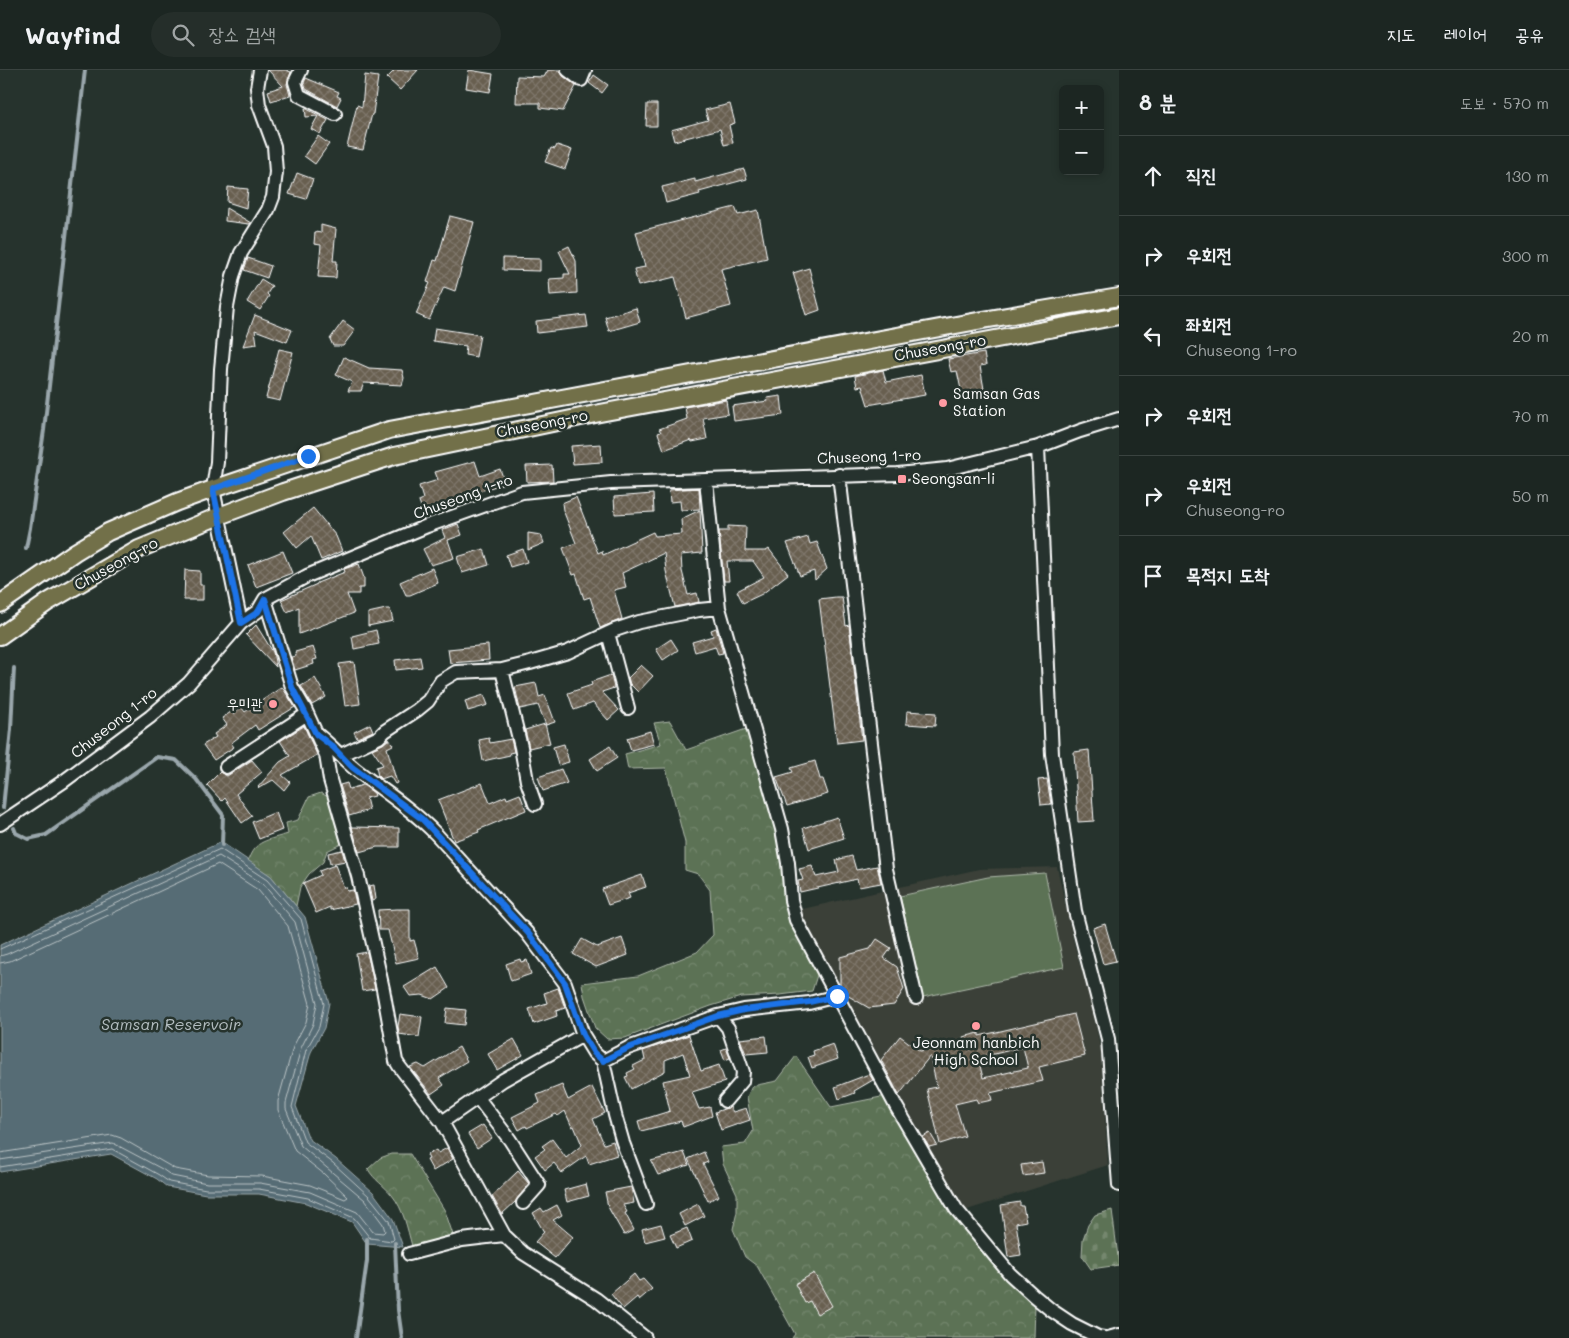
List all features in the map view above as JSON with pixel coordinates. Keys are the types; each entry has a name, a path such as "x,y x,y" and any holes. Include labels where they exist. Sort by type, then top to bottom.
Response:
{"main road":[{"name":"Chuseong-ro","path":"0,604 75,552 108,532 177,502 388,430 983,320 1119,297"},
{"name":"Chuseong-ro","path":"0,636 48,602 139,549 283,492 394,456 600,412 1119,316"}],"street":[{"path":"241,623 213,489 218,462 221,369 227,308 233,276 241,254 268,210 273,197 276,172 274,146 259,105 257,88 260,70"},
{"path":"301,70 296,82 299,95 336,114"},
{"path":"568,70 583,75"},
{"name":"Chuseong 1-ro","path":"0,824 64,781 150,717 189,683 241,623 258,612 265,599 307,576 428,526 522,492 611,483 898,474 947,469 1038,447 1119,419"},
{"path":"1038,447 1052,754 1075,911 1108,1038 1119,1185"},
{"path":"839,475 886,869 916,998"},
{"path":"706,480 719,608 782,829 788,863 791,900 796,920 897,1108 966,1223 1010,1274 1051,1310 1072,1324 1098,1337 1106,1338 1119,1335"},
{"path":"265,599 292,687 326,755 330,780 358,876 383,989 396,1061 442,1122 504,1235 523,1253 596,1299 645,1338"},
{"path":"341,755 379,737 417,710 428,701 441,681 452,673 502,670 559,655 638,622 719,608"},
{"path":"608,633 628,708"},
{"path":"502,670 534,804"},
{"path":"226,767 307,714"},
{"path":"316,734 333,747 352,767 422,819 528,933 565,983 583,1035 594,1053 603,1061 620,1134 646,1204"},
{"path":"603,1061 628,1048 718,1016 744,1010 809,1002 837,996"},
{"path":"718,1016 728,1028 743,1072 742,1081 725,1100"},
{"path":"442,1122 502,1080 583,1035"},
{"path":"478,1098 510,1140 539,1185 523,1203"},
{"path":"409,1254 462,1240 504,1235"}],"shaded area":[{"name":"Jeonnam hanbich High School","path":"1057,867 1075,947 1091,1001 1101,1051 1108,1165 964,1211 934,1166 798,910 979,869"}],"green space":[{"path":"670,721 686,750 749,728 777,828 787,902 819,969 812,991 741,997 711,1006 625,1038 607,1039 595,1028 584,996 582,983 638,976 697,952 713,935 710,890 698,874 685,870 685,843 666,768 628,769 625,754 661,744 654,723"},
{"path":"321,793 328,797 341,844 327,851 323,862 309,874 300,887 296,906 271,876 248,861 258,845 288,834 286,823 298,820 309,797"},
{"path":"1045,873 1064,967 923,997 900,896 988,877"},
{"path":"796,1056 831,1107 886,1096 915,1146 1035,1305 1034,1338 792,1338 795,1334 757,1266 745,1257 733,1229 737,1212 737,1194 723,1164 721,1147 745,1144 753,1131 747,1097 752,1086 777,1081"},
{"path":"391,1154 410,1154 445,1211 453,1235 412,1246 405,1219 396,1201 368,1169 380,1158"},
{"path":"1112,1210 1119,1265 1091,1269 1082,1256 1083,1239 1088,1225 1095,1215"}],"water":[{"name":"Samsan Reservoir","path":"221,842 271,876 305,917 329,1003 324,1028 311,1052 296,1106 309,1139 336,1159 373,1192 393,1219 403,1247 367,1244 352,1222 306,1203 259,1194 206,1194 167,1187 157,1179 111,1154 0,1172 0,945"}],"building":[{"path":"268,70 286,70 291,72 287,84 290,95 271,101 268,91 283,86"},
{"path":"395,70 418,70 400,90 387,78"},
{"path":"469,70 493,74 490,92 466,88"},
{"path":"548,70 560,70 563,76 576,86 563,111 540,108 540,103 516,103 517,76 544,77"},
{"path":"365,75 378,77 373,114 363,150 347,147 357,105 362,107"},
{"path":"594,75 608,85 602,93 589,83"},
{"path":"306,78 339,92 337,96 341,98 337,106 306,89 304,83"},
{"path":"647,104 657,104 657,126 646,126"},
{"path":"730,104 735,123 729,125 733,143 724,145 720,129 674,141 671,130 708,120 705,110"},
{"path":"305,108 328,120 320,134 311,129 318,116 306,117"},
{"path":"318,136 329,144 315,164 304,156"},
{"path":"557,145 572,150 565,169 545,162 551,148 555,149"},
{"path":"744,169 747,179 666,203 662,187 695,179 695,182"},
{"path":"297,173 313,179 306,199 289,194"},
{"path":"228,187 248,189 246,208 227,202"},
{"path":"735,207 738,215 758,210 767,258 721,269 731,306 686,318 675,277 638,286 634,269 645,267 636,232"},
{"path":"226,208 251,223 225,221"},
{"path":"450,216 474,222 455,291 444,287 429,320 416,314 430,283 427,282 434,260 437,261"},
{"path":"321,225 336,229 333,261 337,261 336,278 318,277 321,245 314,244 315,232 321,233"},
{"path":"569,246 576,261 577,293 550,295 549,279 564,278 564,274 570,274 559,251"},
{"path":"248,258 271,266 267,278 244,270"},
{"path":"503,258 540,259 540,271 503,270"},
{"path":"809,268 820,310 806,315 793,273"},
{"path":"261,279 272,286 267,294 269,296 260,310 247,302"},
{"path":"636,308 640,322 609,331 605,317"},
{"path":"255,315 292,330 287,342 255,330 257,344 243,346"},
{"path":"586,315 588,327 537,333 536,321"},
{"path":"343,321 355,330 343,346 333,346 330,339"},
{"path":"435,328 480,335 476,357 465,355 466,346 433,341"},
{"path":"279,349 293,352 280,401 266,398"},
{"path":"984,353 986,365 980,366 985,395 963,399 957,371 951,372 948,359"},
{"path":"344,357 369,368 402,370 404,378 402,385 364,383 361,391 348,391 352,382 336,375"},
{"path":"883,370 886,382 921,375 925,395 868,405 862,386 857,387 855,376"},
{"path":"781,396 783,415 734,421 732,406 768,401 767,398"},
{"path":"726,400 728,414 703,418 707,439 692,442 691,440 664,450 658,433 661,432 659,429 687,419 685,407"},
{"path":"601,444 602,462 573,464 571,446"},
{"path":"475,461 480,476 500,469 505,483 468,495 468,498 424,515 419,501 423,499 419,486 438,480 435,472"},
{"path":"552,465 553,481 527,482 526,466"},
{"path":"699,488 700,509 681,510 680,501 670,502 669,490"},
{"path":"653,494 654,512 615,514 614,497"},
{"path":"576,497 598,553 602,551 603,555 653,532 655,536 682,534 681,519 700,510 702,553 681,555 682,571 688,595 697,593 699,602 675,607 666,571 664,553 622,573 626,587 614,590 622,619 600,628 590,597 584,599 576,574 573,575 563,548 576,543 562,503"},
{"path":"313,508 336,536 342,551 321,560 311,536 297,548 284,532"},
{"path":"458,524 462,535 448,540 454,558 431,565 423,549 445,538 442,530"},
{"path":"728,526 746,527 745,551 766,551 769,549 788,574 762,594 743,603 737,591 764,577 753,561 727,561 729,581 724,581 719,531 728,531"},
{"path":"528,533 541,535 544,543 528,550"},
{"path":"808,537 810,544 817,542 827,569 815,580 814,571 800,576 787,543"},
{"path":"484,549 489,565 462,573 457,557"},
{"path":"523,549 527,562 510,567 506,555"},
{"path":"283,551 292,573 256,587 248,565"},
{"path":"359,564 364,578 364,588 359,588 359,594 347,594 354,613 299,634 299,607 287,612 281,600 345,572 344,569"},
{"path":"432,568 438,583 406,595 400,582"},
{"path":"185,570 200,571 200,585 203,585 203,600 184,600"},
{"path":"842,597 846,626 849,625 862,740 837,743 819,599"},
{"path":"390,609 393,621 368,626 368,613"},
{"path":"256,625 273,652 276,667 246,635"},
{"path":"716,628 723,653 718,654 715,646 695,652 692,642 713,636 711,630"},
{"path":"376,630 379,644 354,649 352,636"},
{"path":"671,639 678,650 663,660 656,649"},
{"path":"488,645 489,660 450,663 448,649"},
{"path":"313,647 317,659 313,660 314,664 295,670 291,657 296,656 295,652"},
{"path":"420,657 422,667 396,670 395,660"},
{"path":"354,662 360,704 345,706 339,664"},
{"path":"641,665 653,676 638,692 630,684 628,678"},
{"path":"611,675 614,688 602,692 619,710 608,720 593,703 574,710 568,693 592,685 591,682"},
{"path":"315,678 326,697 312,705 301,686"},
{"path":"536,683 539,697 545,695 555,722 546,725 538,705 520,709 515,687"},
{"path":"282,687 295,707 258,730 255,725 231,743 234,747 214,760 203,745 216,737 214,734 227,725 222,718 231,712 233,714 241,707 245,712"},
{"path":"484,695 488,705 468,711 465,701"},
{"path":"907,711 936,713 935,726 906,724"},
{"path":"370,724 373,731 357,738 354,732"},
{"path":"545,724 550,743 529,748 525,730"},
{"path":"304,726 317,755 282,775 290,782 284,790 273,780 259,788 280,762 290,756 280,741"},
{"path":"650,731 654,744 631,750 627,738"},
{"path":"489,738 490,743 511,739 514,752 509,753 510,755 483,761 479,740"},
{"path":"389,739 393,745 387,748 397,783 395,784 390,776 381,779 378,776 376,767 383,765 372,749"},
{"path":"564,744 569,762 558,765 553,747"},
{"path":"610,746 617,758 597,771 590,759"},
{"path":"1089,750 1094,821 1078,822 1074,752"},
{"path":"252,760 262,772 236,794 252,816 242,823 225,798 222,801 207,785 220,772 227,776"},
{"path":"815,761 820,779 823,779 828,794 787,806 776,777 793,772 791,768"},
{"path":"561,769 567,783 543,791 538,777"},
{"path":"1047,779 1051,804 1041,805 1038,780"},
{"path":"347,783 349,789 363,785 374,793 375,796 366,798 369,810 349,816 340,785"},
{"path":"482,783 490,803 506,796 507,799 520,794 526,810 478,830 479,832 454,841 438,800"},
{"path":"276,812 282,830 259,839 252,822"},
{"path":"837,817 844,838 809,849 803,828"},
{"path":"352,827 399,828 399,847 377,847 359,852"},
{"path":"342,850 345,861 330,864 328,853"},
{"path":"852,856 856,870 877,866 881,883 859,887 857,879 800,892 798,881 803,880 799,869 812,866 816,877 839,872 836,860"},
{"path":"335,865 344,888 346,887 347,891 353,890 356,904 330,910 330,907 316,913 303,883 321,875 319,871"},
{"path":"642,875 646,887 628,893 630,898 608,905 602,889"},
{"path":"374,885 376,899 372,901 369,886"},
{"path":"410,909 410,941 414,940 419,958 396,963 388,930 379,930 378,910"},
{"path":"1105,924 1116,961 1103,964 1093,928"},
{"path":"622,938 628,955 596,967 573,954 582,939 597,947"},
{"path":"877,939 891,948 884,958 897,967 904,989 894,1005 869,1008 845,994 840,985 840,957 870,949"},
{"path":"367,952 375,989 362,991 356,954"},
{"path":"520,959 521,962 527,960 531,974 511,981 506,964"},
{"path":"437,967 449,988 433,999 422,995 410,996 404,987"},
{"path":"558,988 565,1008 556,1011 557,1016 534,1024 529,1009 547,1003 544,993"},
{"path":"447,1008 466,1010 464,1025 445,1023"},
{"path":"400,1014 422,1017 419,1037 399,1034"},
{"path":"1074,1014 1085,1056 1039,1067 1043,1081 990,1093 992,1100 978,1103 976,1099 955,1104 965,1136 940,1144 927,1089 937,1087 930,1056 899,1095 881,1060 900,1036 920,1051 964,1041 963,1037 979,1033 979,1036","holes":["1023,1047 1028,1068 983,1078 978,1058"]},
{"path":"689,1035 701,1071 719,1065 725,1082 692,1092 699,1109 710,1107 712,1116 683,1127 681,1121 641,1131 638,1121 670,1111 663,1081 690,1075 683,1053 665,1060 665,1071 631,1089 625,1077 628,1076 627,1073 635,1069 633,1066 645,1060 643,1051"},
{"path":"766,1036 768,1052 746,1054 740,1039"},
{"path":"514,1039 523,1055 497,1070 488,1054"},
{"path":"833,1044 838,1059 812,1068 808,1057 814,1055 813,1051"},
{"path":"459,1047 467,1061 439,1078 444,1085 431,1094 410,1067 418,1064 425,1068"},
{"path":"726,1048 730,1058 725,1060 721,1050"},
{"path":"869,1074 873,1080 854,1091 855,1093 839,1099 835,1087"},
{"path":"562,1085 568,1100 592,1087 605,1113 593,1119 604,1144 613,1141 617,1155 589,1164 586,1156 562,1173 554,1163 545,1170 535,1156 545,1149 542,1146 552,1139 566,1158 582,1145 565,1111 558,1116 556,1114 519,1130 512,1117 540,1103 537,1095"},
{"path":"730,1107 733,1112 746,1108 750,1120 721,1130 715,1112"},
{"path":"483,1125 492,1138 477,1148 468,1134"},
{"path":"930,1133 937,1145 929,1147 923,1137"},
{"path":"447,1148 453,1159 433,1171 427,1160 429,1159 427,1155 436,1150 438,1153"},
{"path":"684,1152 689,1165 658,1175 651,1161"},
{"path":"704,1152 708,1162 703,1164 719,1196 708,1201 688,1159"},
{"path":"1042,1162 1044,1173 1023,1176 1021,1165"},
{"path":"518,1171 529,1184 515,1202 502,1214 492,1196"},
{"path":"586,1184 589,1196 567,1202 564,1190"},
{"path":"631,1187 634,1203 623,1205 634,1230 624,1235 608,1207 605,1192"},
{"path":"1020,1202 1020,1206 1023,1206 1026,1221 1016,1223 1021,1255 1008,1257 1001,1205"},
{"path":"698,1204 704,1216 685,1226 679,1214"},
{"path":"557,1205 562,1215 553,1220 573,1237 555,1258 535,1242 544,1232 533,1213 541,1208 544,1212"},
{"path":"661,1224 665,1237 645,1242 642,1229"},
{"path":"687,1228 692,1241 676,1248 670,1235"},
{"path":"814,1273 832,1306 817,1314 810,1301 805,1303 795,1284"},
{"path":"634,1274 639,1281 643,1279 652,1289 639,1300 637,1297 623,1309 611,1294"}],"waterway":[{"path":"26,548 44,430 85,70"},
{"path":"3,808 11,729 14,668"},
{"path":"14,828 16,833 28,839 46,835 157,757 176,760 196,779 223,815 222,845"},
{"path":"356,1338 367,1261 367,1239"},
{"path":"395,1243 398,1310 402,1338"}],"place":[{"name":"Samsan Gas Station","path":"943,403"},
{"name":"Seongsan-li","path":"902,479"},
{"name":"우미관","path":"273,704"},
{"name":"Jeonnam hanbich High School","path":"976,1026"}],"route":[{"path":"308,456 213,489 241,623 258,612 265,599 292,687 305,709 316,734 333,747 352,767 422,819 528,933 565,983 583,1035 594,1053 603,1061 628,1048 718,1016 744,1010 809,1002 837,996"}]}
